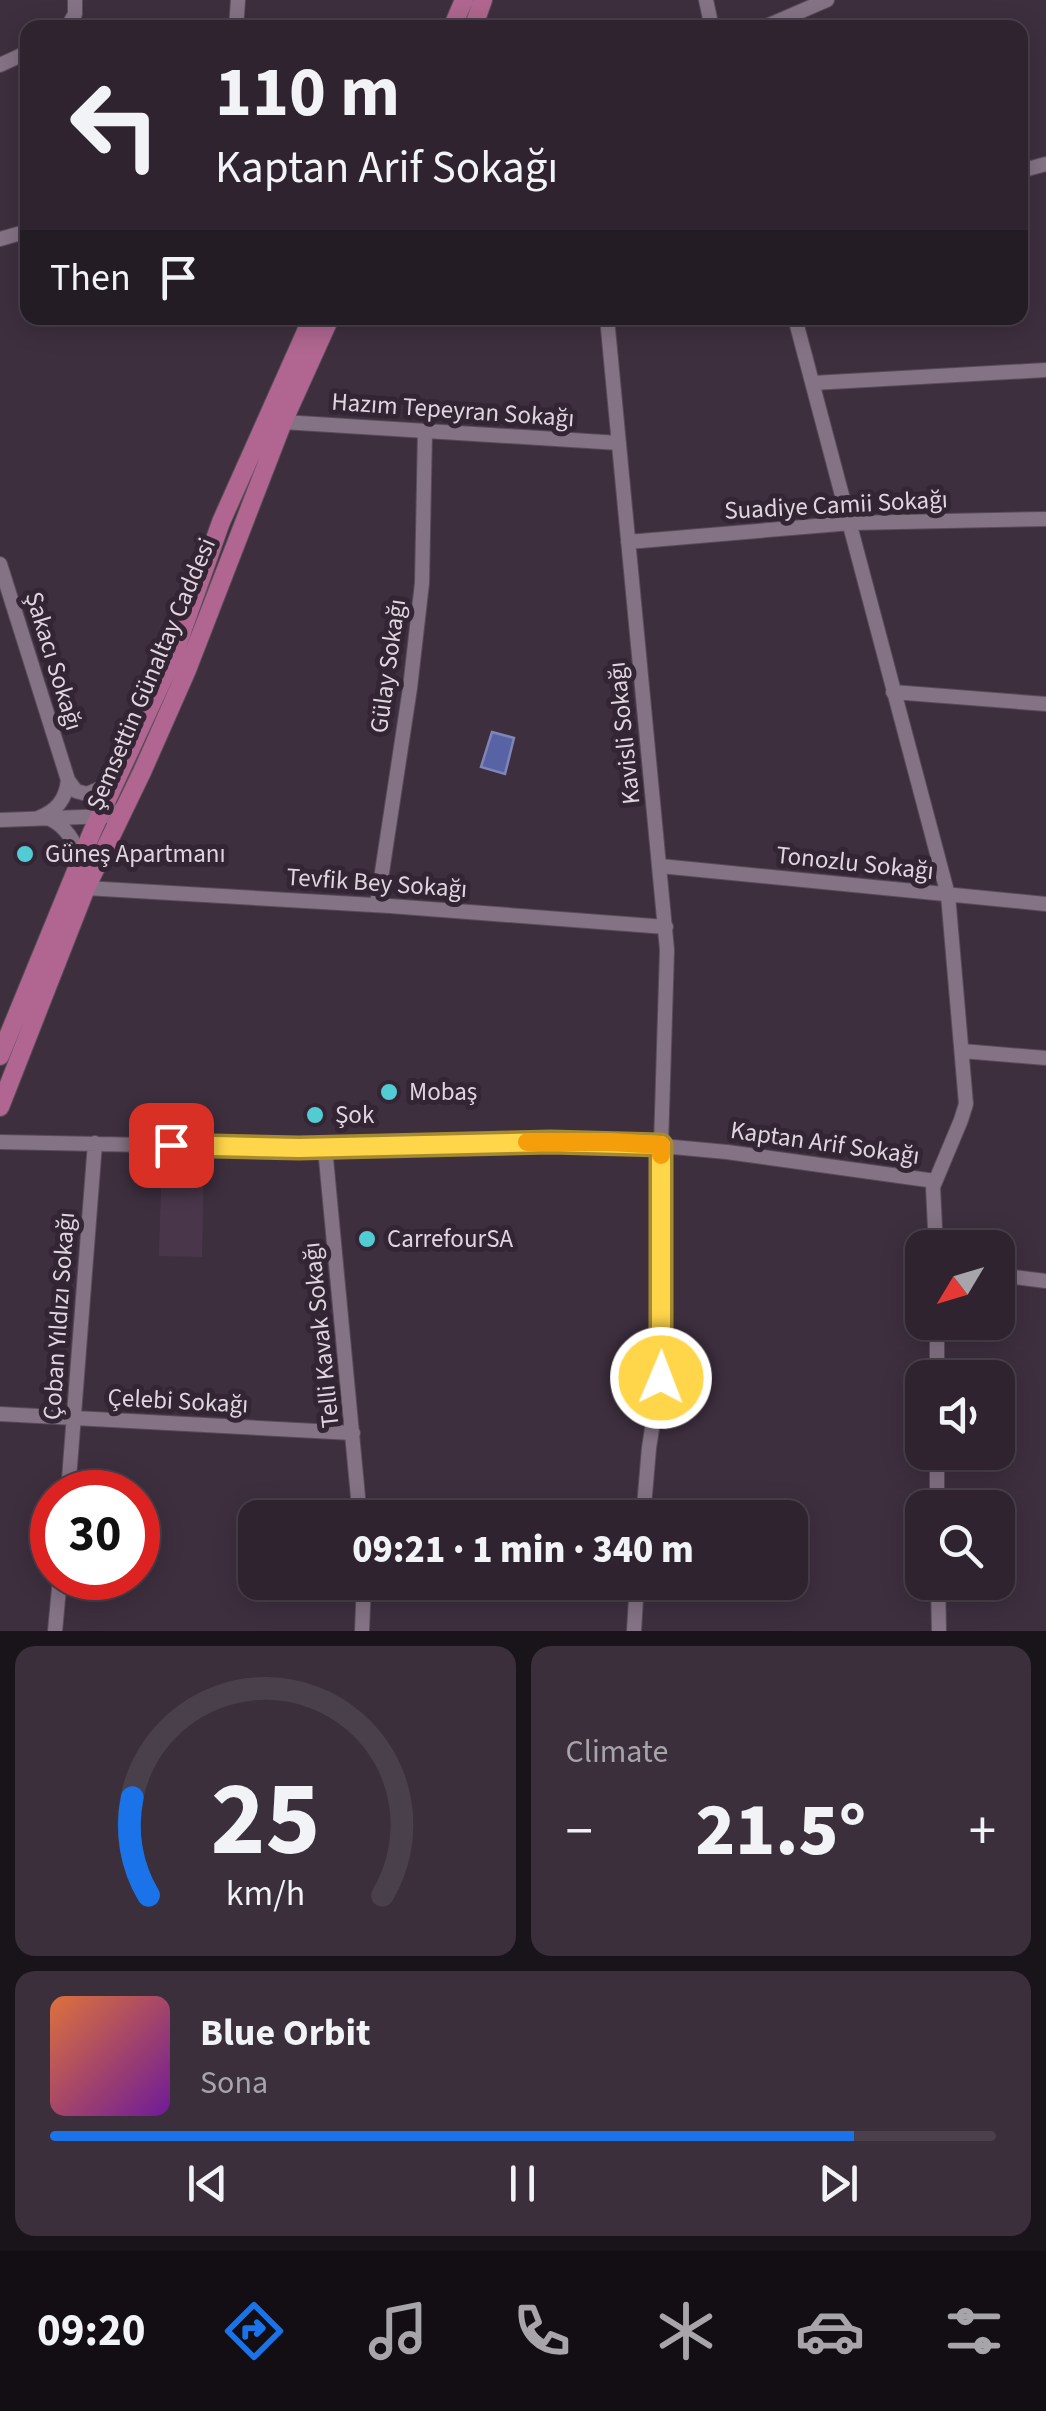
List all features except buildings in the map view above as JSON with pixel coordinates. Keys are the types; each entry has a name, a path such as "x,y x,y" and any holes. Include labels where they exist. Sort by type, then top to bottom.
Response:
{"main road":[{"name":"Şemsettin Günaltay Caddesi","path":"0,1056 99,816 172,660 222,522 309,325"},
{"name":"Şemsettin Günaltay Caddesi","path":"0,1108 86,888 192,658 284,422 327,325"}],"street":[{"path":"781,20 827,0"},
{"name":"Kavisli Sokağı","path":"608,325 667,950 661,1145 661,1370 645,1500"},
{"name":"Kaptan Arif Sokağı","path":"0,1142 325,1148 582,1142 661,1145 935,1180 965,1108 948,895 797,325"},
{"path":"813,383 1046,370"},
{"name":"Hazım Tepeyran Sokağı","path":"284,422 619,444"},
{"name":"Gülay Sokağı","path":"378,905 421,591 425,431"},
{"name":"Suadiye Camii Sokağı","path":"628,542 850,524 1046,519"},
{"name":"Şakacı Sokağı","path":"0,564 68,780"},
{"path":"893,692 1046,704"},
{"path":"68,780 78,793 89,794 109,782 124,764"},
{"path":"43,818 60,804 68,780"},
{"path":"0,820 99,816 117,812 128,800"},
{"path":"43,818 56,821 70,836 80,860"},
{"name":"Tonozlu Sokağı","path":"660,866 1046,904"},
{"name":"Tevfik Bey Sokağı","path":"86,888 666,927"},
{"path":"962,1051 1046,1058"},
{"name":"Çoban Yıldızı Sokağı","path":"70,1470 96,1143"},
{"name":"Telli Kavak Sokağı","path":"325,1148 359,1500"},
{"path":"935,1180 935,1230"},
{"path":"1015,1277 1046,1281"},
{"name":"Çelebi Sokağı","path":"0,1414 353,1433"},
{"path":"55,1631 58,1600"},
{"path":"362,1631 363,1600"},
{"path":"634,1631 637,1600"},
{"path":"938,1600 939,1631"}],"shaded area":[{"path":"162,1157 204,1158 202,1257 159,1256"}],"water":[{"path":"492,732 514,738 505,774 481,767"}],"slow traffic":[{"path":"527,1142 661,1145 661,1155"}],"place":[{"name":"Güneş Apartmanı","path":"25,854"},
{"name":"Mobaş","path":"389,1092"},
{"name":"Şok","path":"315,1115"},
{"name":"CarrefourSA","path":"367,1239"}],"route":[{"path":"171,1145 661,1145 661,1378"}]}
